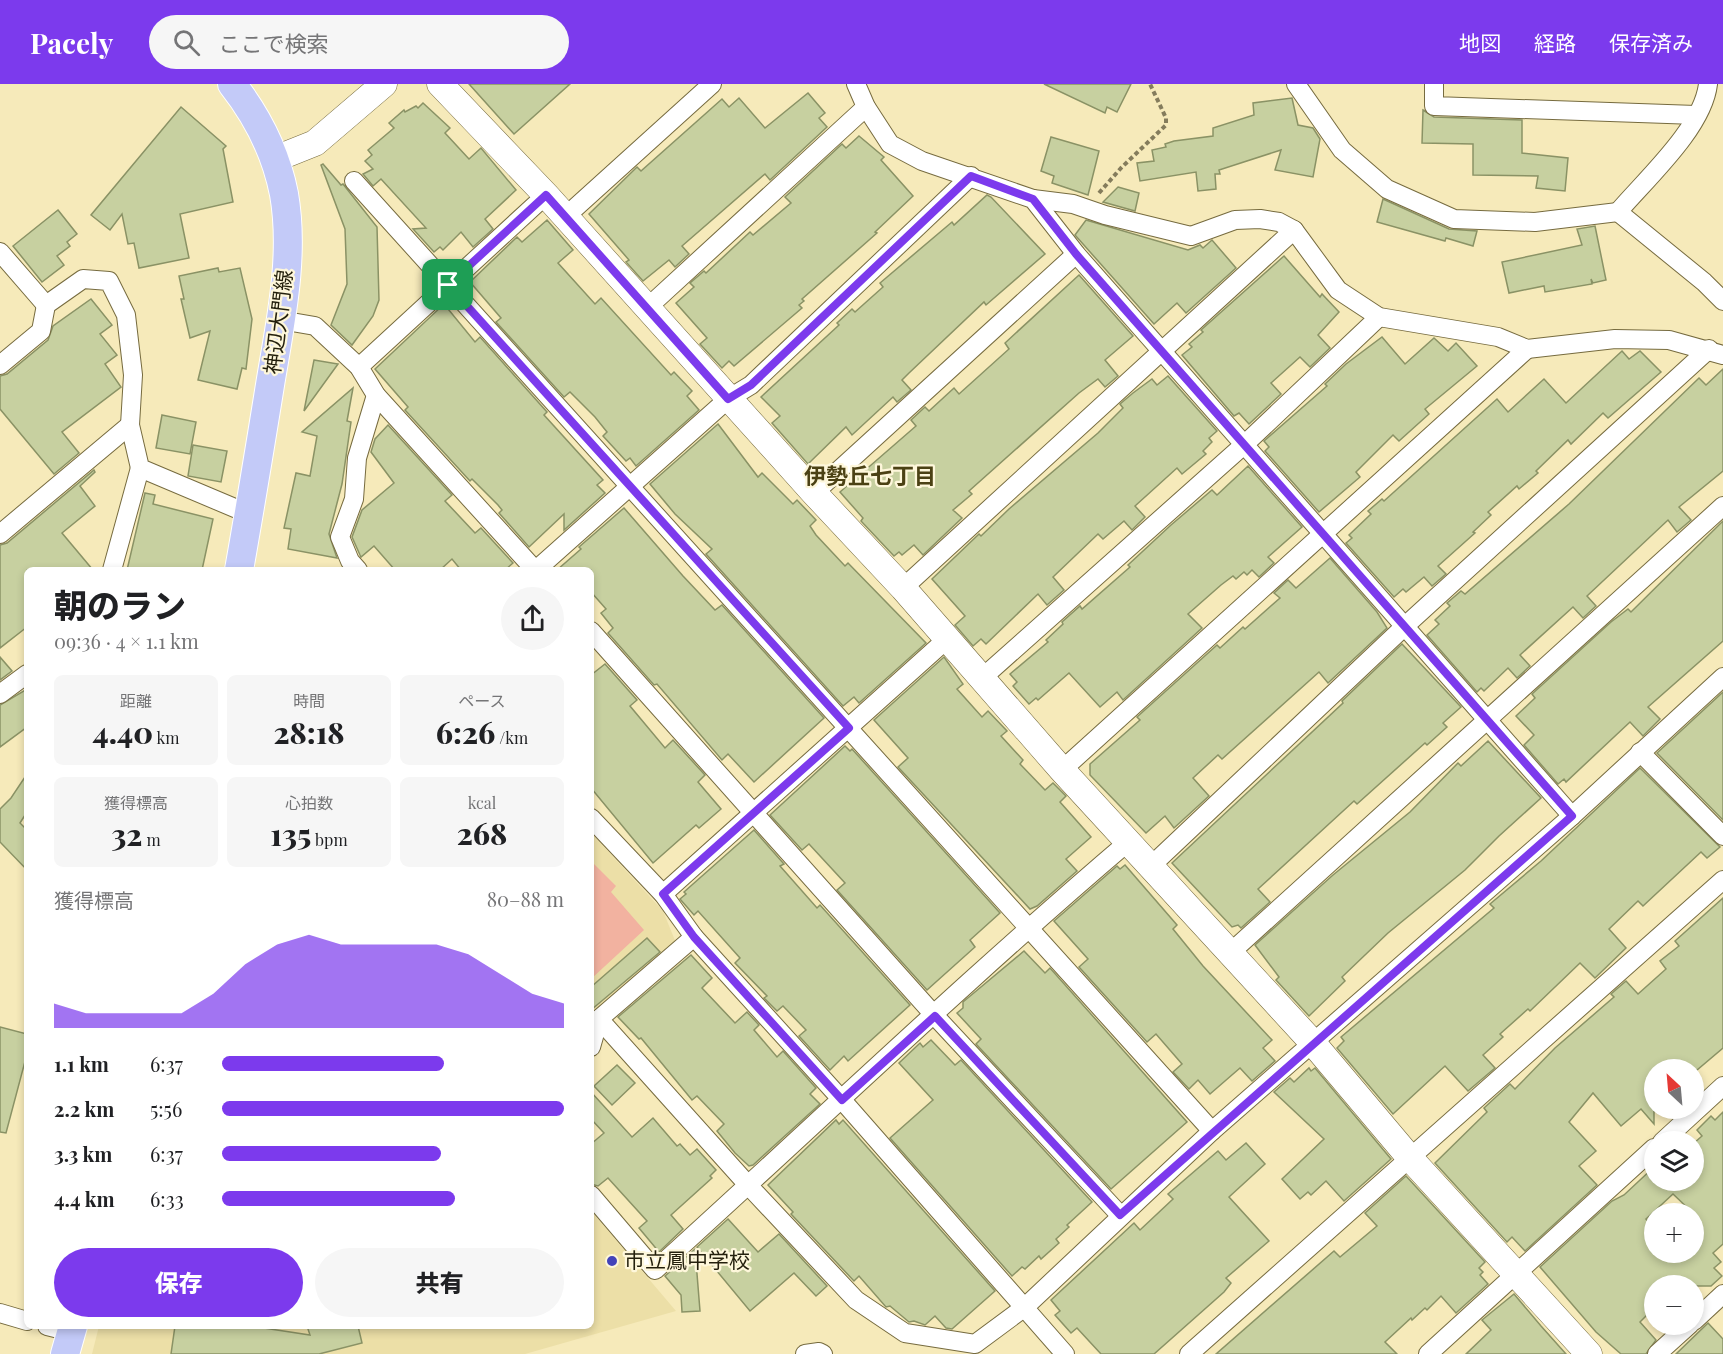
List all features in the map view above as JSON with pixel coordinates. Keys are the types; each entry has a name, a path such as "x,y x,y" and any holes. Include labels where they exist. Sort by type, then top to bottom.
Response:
{"main road":[{"name":"神辺大門線","path":"232,84 253,111 275,159 284,195 288,246 280,320 240,567"}],"street":[{"path":"275,159 315,143 384,84"},
{"path":"440,84 546,195 814,494 903,588 1062,770 1152,865 1313,1043 1409,1157 1518,1273 1589,1354"},
{"path":"565,216 712,84"},
{"path":"856,84 866,107 890,144 922,161 1033,199 1073,204 1191,236 1243,220 1280,222 1294,230 1338,290 1379,317 1498,337 1527,349 1626,339 1668,339 1716,352"},
{"path":"1296,84 1342,150 1387,189 1454,219 1535,222 1618,212 1687,132 1707,94 1708,84"},
{"path":"1434,84 1434,106 1696,115"},
{"path":"647,308 866,107"},
{"path":"539,567 728,399 751,385 971,176"},
{"path":"354,182 1212,1131"},
{"path":"359,367 546,195"},
{"path":"1033,199 1076,254 1325,533 1572,816"},
{"path":"1618,212 1704,282 1723,301"},
{"path":"903,588 1294,230"},
{"path":"0,252 46,305"},
{"path":"814,494 1076,254"},
{"path":"0,365 41,331 46,305 83,279 109,281 126,315 133,375 130,425 140,468 113,567"},
{"path":"981,679 1245,443 1379,317"},
{"path":"280,320 315,326 359,367 376,395 533,567"},
{"path":"1062,770 1527,349"},
{"path":"1152,865 1406,626 1716,352"},
{"path":"355,567 350,561 340,537 354,500 357,458 376,395"},
{"path":"0,534 130,425"},
{"path":"140,468 249,514"},
{"path":"1230,953 1723,506"},
{"path":"594,635 755,812 935,1016 1120,1215"},
{"path":"663,894 947,639"},
{"path":"0,694 24,676"},
{"path":"599,1018 748,1185 856,1300 905,1333 975,1344 1025,1307 1120,1215 1212,1131 1572,816 1723,677"},
{"path":"1640,752 1723,836"},
{"path":"594,821 663,894 694,937 842,1100 1065,1354"},
{"path":"594,1199 655,1270 935,1016 1028,927 1128,842"},
{"path":"1190,1354 1723,880"},
{"path":"594,1036 599,1018 694,937"},
{"path":"1674,1131 1723,1086"},
{"path":"1428,1354 1644,1157"},
{"path":"1704,1312 1723,1294"},
{"path":"0,1313 24,1320"},
{"path":"1657,1354 1678,1335"},
{"path":"805,1354 819,1352 823,1354"}],"path":[{"path":"1088,209 1121,168 1166,125 1166,118 1150,84"}],"shaded area":[{"path":"594,836 663,911 676,943 594,1014"},
{"path":"594,864 616,886 611,892 644,930 594,976"},
{"name":"市立鳳中学校","path":"594,1215 676,1311 525,1354 92,1354 98,1329 594,1329"}],"building":[{"path":"469,84 570,84 514,134"},
{"path":"1044,84 1131,84 1117,112 1107,107 1105,113"},
{"path":"808,93 825,113 819,118 827,127 770,180 765,174 682,246 689,254 675,267 669,260 643,281 626,262 629,260 589,214 637,167 641,171 722,99 729,107 739,98 765,128"},
{"path":"1292,98 1298,125 1313,128 1320,139 1313,177 1275,170 1281,150 1219,170 1220,174 1215,174 1216,189 1198,191 1196,172 1140,181 1137,163 1154,161 1152,150 1166,147 1165,144 1174,141 1213,136 1213,128 1254,115 1253,103"},
{"path":"423,103 450,128 445,133 469,159 481,148 516,190 485,219 493,229 473,247 461,232 443,250 440,247 434,252 413,229 426,228 381,179 373,186 363,174 373,169 365,161 372,155 368,150 394,128 389,123 404,110 405,112 416,106 418,108"},
{"path":"181,107 226,146 223,149 233,202 180,214 189,258 139,268 134,243 128,244 122,214 110,230 91,215"},
{"path":"1423,110 1434,117 1522,120 1522,153 1568,158 1565,191 1536,188 1538,176 1473,175 1473,144 1422,143"},
{"path":"859,136 884,157 881,160 913,196 875,232 877,233 802,299 804,301 799,305 802,308 734,366 729,361 722,368 700,344 707,338 676,303 694,287 690,283 704,271 706,273 750,232 753,235 791,203 785,197 842,144 846,148"},
{"path":"1051,137 1099,151 1088,195 1052,183 1054,176 1041,171"},
{"path":"323,164 341,185 343,184 377,227 379,300 373,316 352,345 331,325 347,284 345,229 321,165"},
{"path":"1118,187 1139,193 1135,211 1103,202"},
{"path":"987,195 1045,254 986,305 984,302 902,380 911,390 897,402 893,397 852,435 846,427 808,464 772,423 780,416 761,397 839,325 837,323 852,309 855,312 883,287 880,283 952,222 954,225"},
{"path":"1383,199 1449,229 1477,231 1473,246 1446,238 1445,241 1377,222"},
{"path":"58,210 77,234 67,242 70,246 57,256 64,265 42,282 13,246"},
{"path":"547,220 573,250 558,263 595,304 601,298 671,375 674,372 692,391 687,396 699,410 636,466 630,458 626,461 603,436 607,432 595,417 570,392 564,397 496,322 501,318 470,282 517,237 522,242"},
{"path":"1086,220 1188,250 1200,245 1203,248 1212,240 1236,268 1186,313 1177,303 1154,324 1075,235"},
{"path":"1595,226 1606,280 1593,283 1591,279 1592,284 1545,292 1544,286 1509,293 1502,262 1582,245 1577,229"},
{"path":"1284,256 1320,297 1322,294 1339,312 1318,335 1330,348 1310,367 1300,357 1271,383 1281,394 1249,424 1239,413 1234,416 1182,355 1192,347 1189,344 1203,332 1201,330"},
{"path":"218,268 219,272 240,268 252,319 246,369 242,368 237,389 198,380 210,331 190,338 181,299 184,299 179,276"},
{"path":"1079,275 1133,336 1105,360 1118,376 1105,387 1098,379 1079,393 969,491 972,494 953,510 962,518 923,555 914,545 902,555 899,552 894,556 861,521 863,518 840,492 916,426 911,420 925,407 929,411 954,388 959,394 1009,349 1005,343"},
{"path":"91,299 112,325 100,334 117,355 105,364 121,387 62,432 79,453 54,474 0,409 0,376 7,374 48,340 53,326"},
{"path":"444,304 475,342 480,337 547,412 544,415 603,480 597,485 605,493 564,530 564,514 529,547 499,513 502,510 498,505 472,479 470,481 405,410 408,407 375,369"},
{"path":"1382,337 1405,364 1434,338 1448,351 1456,343 1477,366 1425,409 1429,414 1399,441 1393,435 1356,472 1360,477 1319,512 1265,451 1269,447 1264,441 1327,386 1325,384 1346,364"},
{"path":"1622,351 1629,359 1640,351 1661,372 1608,418 1603,413 1571,444 1568,440 1536,471 1538,473 1519,489 1517,486 1488,512 1491,515 1473,532 1475,533 1438,566 1446,574 1432,586 1424,577 1406,592 1403,589 1394,597 1346,543 1352,538 1349,535 1371,514 1368,511 1382,499 1384,501 1497,399 1508,412 1544,379 1566,403"},
{"path":"314,360 338,364 304,411"},
{"path":"1723,369 1723,471 1679,507 1691,520 1677,532 1668,520 1587,596 1596,606 1583,618 1573,607 1520,655 1530,666 1517,678 1508,668 1484,691 1481,688 1477,692 1427,635 1439,624 1435,620 1450,606 1447,603 1461,591 1465,594 1569,504 1699,378 1706,385"},
{"path":"1168,376 1217,431 1209,438 1212,442 1203,451 1206,454 1182,474 1177,468 1135,506 1145,517 1132,530 1124,521 1103,539 1098,534 1053,577 1064,590 1047,605 1038,594 986,644 981,639 973,646 955,625 965,616 932,579 979,534 981,536 1098,433 1123,408 1120,404 1152,379 1157,385"},
{"path":"353,388 347,421 351,422 342,484 329,534 337,558 288,549 291,529 284,528 296,473 310,476 317,436 302,432"},
{"path":"162,415 196,422 190,454 156,448"},
{"path":"718,424 758,477 762,473 793,504 797,500 816,520 810,526 816,535 845,566 848,563 926,643 859,703 854,697 843,706 706,554 712,549 675,514 650,484"},
{"path":"388,425 452,495 445,501 475,533 481,528 513,563 508,567 459,567 452,559 443,567 392,567 374,546 361,557 352,537 362,510 394,483 371,452 375,439"},
{"path":"193,445 227,451 221,482 188,476"},
{"path":"1248,466 1302,527 1268,557 1274,563 1259,577 1252,570 1247,575 1244,572 1236,579 1233,576 1188,614 1202,628 1123,700 1117,692 1100,707 1069,673 1038,700 1036,698 1029,704 1013,686 1017,682 1010,674 1048,642 1046,640 1063,624 1062,622 1080,606 1082,609 1130,567 1128,565 1171,525 1212,490 1217,495"},
{"path":"94,470 95,472 80,486 95,506 62,533 90,567 24,567 24,629 0,648 0,545 7,543"},
{"path":"145,493 155,495 153,504 213,519 203,567 128,567"},
{"path":"624,508 715,610 722,605 824,718 754,782 728,754 722,760 657,684 654,685 608,633 613,628 601,613 606,609 594,595 594,567 560,567 581,549 579,547"},
{"path":"1723,521 1723,641 1648,707 1660,719 1643,736 1630,722 1566,782 1564,779 1558,784 1524,745 1534,735 1516,716 1535,698 1532,694 1611,622 1628,609 1631,612"},
{"path":"1330,558 1377,612 1387,628 1328,683 1319,672 1222,759 1218,755 1193,778 1209,796 1174,828 1165,816 1146,833 1090,775 1090,764 1140,720 1137,717 1217,645 1220,648 1280,598 1274,593 1288,580 1296,588"},
{"path":"1402,644 1461,707 1443,723 1447,727 1427,745 1425,743 1357,804 1354,801 1258,889 1270,902 1241,928 1238,925 1232,927 1172,863 1343,703 1342,701"},
{"path":"0,657 12,671 0,680"},
{"path":"944,657 963,684 957,689 982,717 988,711 1007,731 1001,736 1023,760 1020,764 1045,790 1053,783 1066,796 1060,802 1091,837 1066,859 1077,871 1037,906 1030,909 898,767 908,758 874,720"},
{"path":"605,664 637,700 630,706 665,748 673,740 705,775 698,782 721,809 699,828 696,825 653,863 594,792 594,673"},
{"path":"24,691 24,729 0,747 0,705"},
{"path":"1723,692 1723,820 1657,753"},
{"path":"1488,741 1541,798 1465,870 1388,933 1342,977 1345,981 1309,1016 1276,980 1279,977 1255,945 1333,875 1410,812 1458,763 1461,766"},
{"path":"845,746 850,751 852,749 1000,913 970,940 975,947 927,990 837,890 845,883 809,844 802,850 770,815"},
{"path":"1640,768 1720,847 1707,858 1701,852 1643,906 1638,901 1609,929 1626,948 1595,978 1580,963 1530,1011 1528,1009 1500,1034 1503,1037 1483,1055 1495,1068 1468,1091 1445,1066 1393,1114 1337,1048 1344,1041 1341,1037 1494,908 1490,904 1541,861"},
{"path":"24,778 24,817 20,823 24,827 24,867 0,842 0,809 11,798"},
{"path":"754,830 784,864 780,866 817,908 820,905 910,1005 848,1061 844,1056 830,1070 799,1036 806,1030 783,1006 777,1011 764,998 767,996 735,963 740,958 698,911 694,915 680,899 686,894 684,892"},
{"path":"1125,865 1177,925 1173,929 1203,966 1272,1040 1263,1048 1275,1061 1252,1081 1240,1068 1210,1094 1198,1080 1189,1089 1173,1072 1182,1064 1156,1034 1147,1042 1079,967 1088,959 1054,921 1117,866 1120,869"},
{"path":"1723,898 1723,1048 1704,1064 1704,1059 1644,1059 1644,1112 1641,1109 1621,1126 1593,1093 1569,1122 1596,1151 1579,1166 1597,1185 1525,1251 1512,1237 1507,1242 1435,1163 1487,1112 1484,1108 1510,1084 1515,1089 1555,1048 1614,997 1611,994 1626,981 1638,994 1666,969 1660,961 1679,946 1675,941"},
{"path":"647,938 660,952 594,1007 594,984"},
{"path":"1024,951 1045,973 1050,968 1187,1122 1111,1189 976,1044 981,1039 957,1013 963,1008 963,1002"},
{"path":"691,955 712,978 702,988 735,1023 747,1012 759,1025 754,1030 777,1057 783,1051 816,1088 810,1094 820,1104 753,1165 749,1166 735,1153 717,1131 724,1124 697,1096 692,1100 641,1038 639,1039 618,1017"},
{"path":"0,1027 24,1033 24,1065 6,1133 0,1132"},
{"path":"931,1040 955,1065 961,1060 1092,1202 1067,1225 1069,1227 1056,1239 1059,1243 1041,1259 1039,1256 1025,1269 1022,1267 1012,1276 890,1138 933,1100 899,1063 920,1043 923,1047"},
{"path":"617,1065 635,1083 612,1105 594,1086"},
{"path":"1309,1068 1311,1071 1315,1068 1391,1159 1344,1201 1326,1181 1311,1195 1308,1192 1300,1199 1282,1179 1324,1139 1274,1092 1290,1078 1294,1082"},
{"path":"594,1095 632,1137 653,1118 677,1146 680,1144 690,1155 697,1149 716,1170 710,1176 712,1178 671,1215 683,1229 659,1252 639,1228 647,1221 608,1178 598,1186 594,1185 594,1141 604,1133 594,1122"},
{"path":"1723,1112 1723,1244 1713,1253 1721,1262 1714,1268 1722,1276 1711,1286 1704,1286 1704,1275 1644,1275 1644,1318 1640,1322 1644,1326 1644,1335 1652,1335 1656,1340 1646,1354 1621,1354 1596,1332 1540,1267 1612,1201 1624,1195 1644,1176 1644,1191 1704,1191 1704,1131 1697,1130 1711,1116 1715,1120"},
{"path":"836,1120 839,1124 843,1120 995,1291 952,1329 946,1328 935,1316 925,1325 914,1321 909,1322 890,1306 886,1307 859,1276 854,1281 791,1214 793,1212 768,1185"},
{"path":"1246,1143 1265,1164 1229,1197 1269,1241 1226,1278 1231,1283 1224,1292 1154,1354 1101,1354 1077,1328 1071,1333 1055,1315 1060,1311 1051,1300 1134,1223 1140,1230 1173,1199 1168,1194 1218,1151 1226,1160"},
{"path":"1406,1176 1485,1262 1479,1268 1483,1272 1480,1275 1488,1284 1456,1313 1441,1296 1427,1310 1425,1308 1412,1320 1411,1318 1385,1342 1397,1354 1216,1354 1334,1251 1340,1257 1377,1226 1365,1213"},
{"path":"728,1219 758,1252 779,1234 827,1286 816,1296 794,1273 750,1311 697,1247"},
{"path":"695,1249 700,1311 682,1312 681,1295 665,1276"},
{"path":"1514,1294 1566,1354 1466,1354 1491,1330 1482,1320"},
{"path":"1708,1323 1723,1339 1723,1354 1676,1354 1696,1335 1704,1335 1704,1327"},
{"path":"175,1329 270,1329 310,1335 308,1329 359,1329 362,1343 319,1354 171,1354"}],"place":[{"name":"市立鳳中学校","path":"612,1261"}],"district":[{"name":"伊勢丘七丁目","path":"870,476"}],"route":[{"path":"971,176 1033,199 1076,254 1572,816 1212,1131 1120,1215 935,1016 842,1100 694,937 663,894 849,728 448,285 546,195 728,399 751,385 971,176"}]}
